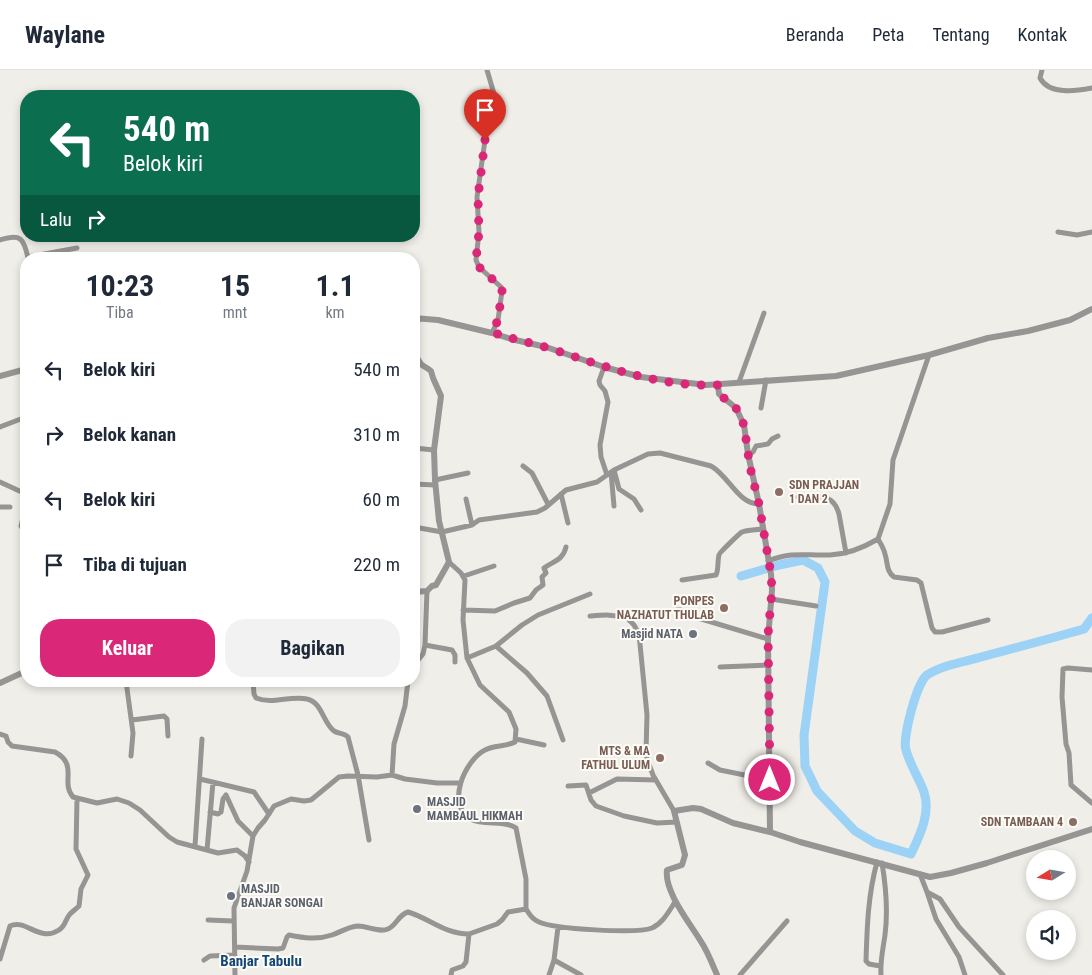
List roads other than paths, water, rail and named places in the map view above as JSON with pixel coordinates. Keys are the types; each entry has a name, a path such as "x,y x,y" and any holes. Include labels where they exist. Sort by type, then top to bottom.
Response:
{"street":[{"path":"487,70 495,96 485,140 478,197 479,232 476,260 479,267 501,287 502,291 498,320 492,332"},
{"path":"1042,70 1040,78 1047,86 1072,91 1092,88"},
{"path":"1058,232 1077,235 1092,232"},
{"path":"0,240 16,236 20,238"},
{"path":"57,252 77,248"},
{"path":"420,318 438,320 492,332 641,377 701,385 718,385 766,380 825,378 929,355 979,340 1063,322 1092,309"},
{"path":"739,382 764,314"},
{"path":"769,563 788,555 846,553 858,550 878,539 890,504 894,460 929,355"},
{"path":"420,362 431,371 441,396 434,450 435,483 439,521 449,562 464,576 464,638 467,658 480,685 510,712 514,722 516,739"},
{"path":"604,367 599,383 605,391 608,402 600,445 601,457 619,489 634,499 642,510"},
{"path":"0,376 20,371"},
{"path":"762,408 766,380"},
{"path":"718,385 719,394 736,408 744,425 771,574 768,639 770,665 770,832"},
{"path":"0,427 20,419"},
{"path":"748,454 753,452 756,446 768,444 778,436"},
{"path":"420,449 434,450"},
{"path":"420,528 442,532 472,525 479,520 537,512 546,508 548,504 566,490 597,482 611,472 654,452 699,462 718,470 738,494 750,503 759,504"},
{"path":"523,466 532,472 548,504"},
{"path":"611,472 614,506"},
{"path":"420,484 435,483 468,473"},
{"path":"0,482 20,491"},
{"path":"561,494 568,523"},
{"path":"798,497 825,497 831,500 838,509 846,553"},
{"path":"466,499 472,525"},
{"path":"0,507 10,507"},
{"path":"682,580 716,575 719,554 722,550 741,532 762,529"},
{"path":"878,539 883,548 887,568 891,575 917,580 921,583 932,628 935,632 942,632 988,620"},
{"path":"463,610 495,611 514,602 530,598 543,585 542,577 546,573 544,568 559,560 566,547"},
{"path":"420,592 427,591 436,584 449,562"},
{"path":"464,576 494,566"},
{"path":"420,658 425,645 427,591"},
{"path":"467,658 496,646 538,615 590,594"},
{"path":"771,599 816,606"},
{"path":"677,610 768,639"},
{"path":"590,616 607,614 627,618 638,632 647,715 646,752 656,780 674,811 686,858 682,865 666,871 675,902 701,941 717,975"},
{"path":"425,645 452,650 455,655 455,662"},
{"path":"496,646 527,673 547,696 563,740"},
{"path":"720,667 770,665"},
{"path":"1092,670 1068,668 1063,670 1062,697 1071,785 1092,803"},
{"path":"0,683 20,675"},
{"path":"127,687 132,720 133,739 131,756"},
{"path":"253,687 256,698 264,701 306,699 318,706 332,729 348,737 358,775 369,840"},
{"path":"392,775 394,744 405,706 407,687"},
{"path":"132,720 164,716 167,719 168,736"},
{"path":"0,733 6,736 12,746 55,752 60,755 68,764 70,793 78,799 98,803 117,799 129,803 140,810 177,842 222,853 237,850 249,862"},
{"path":"195,846 202,739"},
{"path":"516,739 544,745"},
{"path":"516,739 514,742 492,747 477,755 460,783 460,807 471,819 493,824 510,825 516,828 526,880 526,909 532,918 541,923 558,927 622,931 650,929 661,921 675,902"},
{"path":"708,763 720,770 770,780"},
{"path":"235,975 234,908 249,862 253,836 276,804 291,799 311,800 339,777 392,775 405,779 437,783 460,783"},
{"path":"200,779 254,792 269,814"},
{"path":"589,793 617,779 656,780"},
{"path":"207,850 213,782"},
{"path":"568,786 586,786 591,800 596,806 624,816 657,823 677,822"},
{"path":"210,812 218,814 222,812 223,799 226,795 238,821 253,836"},
{"path":"0,959 10,926 18,924 42,934 51,934 65,926 70,914 79,906 81,889 88,875 76,848 78,799"},
{"path":"674,811 697,808 733,822 800,842 930,876 951,873 987,863 1092,829"},
{"path":"877,975 881,975 881,953 885,934 886,910 885,881 879,863"},
{"path":"879,863 871,884 866,961 869,964 880,966"},
{"path":"920,874 928,892 936,919 959,957 965,975"},
{"path":"928,892 940,899 960,926 1003,975"},
{"path":"235,947 278,949 283,948 289,935 316,939 351,927 363,927 382,931 390,929 401,915 408,912 435,926 462,934 469,934 500,922 508,912 526,909"},
{"path":"208,920 233,921"},
{"path":"740,975 787,921"},
{"path":"549,975 554,960 558,927"},
{"path":"451,975 452,970 463,966 466,962 469,934"},
{"path":"204,960 210,956 235,955"},
{"path":"554,960 582,975"}],"waterway":[{"path":"741,576 803,560 818,568 825,582 804,735 805,766 817,791 855,831 875,843 911,854 924,824 926,800 905,744 911,711 923,680 927,675 946,666 1084,629 1092,618"}],"place":[{"name":"SDN PRAJJAN 1 DAN 2","path":"779,492"},
{"name":"PONPES NAZHATUT THULAB","path":"724,608"},
{"name":"Masjid NATA","path":"693,634"},
{"name":"MTS & MA FATHUL ULUM","path":"660,758"},
{"name":"MASJID MAMBAUL HIKMAH","path":"417,809"},
{"name":"SDN TAMBAAN 4","path":"1073,822"},
{"name":"MASJID BANJAR SONGAI","path":"231,896"}],"district":[{"name":"Banjar Tabulu","path":"261,961"}]}
